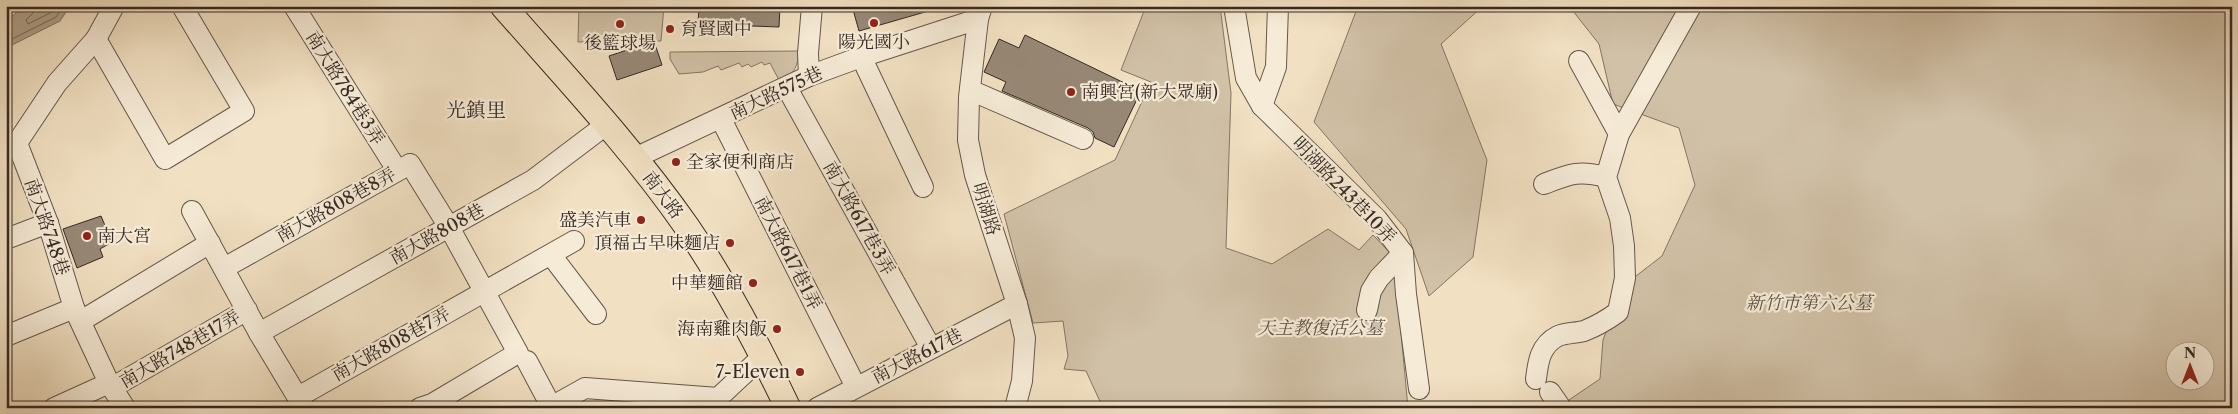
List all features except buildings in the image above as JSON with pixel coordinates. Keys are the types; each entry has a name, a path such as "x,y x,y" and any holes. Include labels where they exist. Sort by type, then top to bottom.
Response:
{"main road":[{"name":"南大路","path":"502,6 607,124 635,158 692,235 729,293 788,408"}],"street":[{"name":"南大路748巷","path":"114,6 96,39 57,83 11,145 48,223 77,315 111,385 125,408"},
{"path":"96,39 165,159 244,111 182,6"},
{"name":"南大路784巷3弄","path":"294,6 397,170"},
{"path":"809,76 808,53 812,6"},
{"name":"明湖路243巷10弄","path":"1234,6 1246,78 1262,106 1377,219 1403,253 1406,294 1419,388"},
{"path":"1262,106 1276,66 1278,6"},
{"path":"1549,393 1538,360 1543,348 1558,336 1602,324 1618,312 1625,278 1624,246 1620,218 1606,177 1619,134 1690,6"},
{"name":"南大路575巷","path":"635,158 809,76 980,13"},
{"name":"明湖路","path":"980,13 970,90 968,140 975,175 1017,304 1024,338 1022,381 1016,408"},
{"path":"1579,61 1619,134"},
{"path":"866,67 923,187"},
{"name":"南大路617巷3弄","path":"787,88 931,348"},
{"path":"970,90 1083,139"},
{"name":"南大路617巷1弄","path":"721,119 856,387"},
{"name":"南大路808巷","path":"259,334 533,180 607,124"},
{"name":"南大路808巷8弄","path":"224,268 410,164 449,227"},
{"path":"1544,184 1571,174 1587,172 1606,177"},
{"path":"192,210 259,334 301,402"},
{"path":"6,239 48,223"},
{"path":"420,408 432,404 518,353 449,227"},
{"name":"南大路808巷7弄","path":"301,402 484,291 574,242"},
{"path":"6,336 77,315 210,243"},
{"path":"1367,310 1371,291 1379,278 1403,253"},
{"path":"551,255 596,314"},
{"name":"南大路617巷","path":"816,408 1017,304"},
{"name":"南大路748巷17弄","path":"54,408 111,385 246,310"},
{"path":"527,361 552,407 585,388 718,398 763,356"}],"green space":[{"name":"後籃球場","path":"579,6 664,6 661,41 578,42"},
{"name":"天主教復活公墓","path":"1146,6 1220,6 1231,93 1226,248 1272,264 1328,229 1359,250 1373,235 1394,257 1408,408 1103,408 1086,371 1064,369 1068,356 1063,321 1033,323 1004,214 1115,160 1151,82 1121,70"},
{"path":"1358,6 1483,6 1441,44 1487,160 1473,257 1429,296 1406,229 1314,122"},
{"name":"新竹市第六公墓","path":"1569,6 2232,6 2232,408 1557,408 1600,379 1603,340 1623,286 1662,256 1695,185 1679,128 1613,104 1599,44"},
{"path":"799,51 798,61 794,70 780,82 770,63 764,65 762,62 751,67 748,64 742,67 739,63 721,70 718,66 703,72 679,74 670,59 670,52"}],"water":[{"path":"25,6 70,6 60,21 6,48 6,21"}],"place":[{"name":"陽光國小","path":"874,23"},
{"name":"後籃球場","path":"620,24"},
{"name":"育賢國中","path":"670,29"},
{"name":"南興宮(新大眾廟)","path":"1071,92"},
{"name":"全家便利商店","path":"676,162"},
{"name":"盛美汽車","path":"641,220"},
{"name":"南大宮","path":"87,236"},
{"name":"頂福古早味麵店","path":"730,243"},
{"name":"中華麵館","path":"753,283"},
{"name":"海南雞肉飯","path":"777,329"},
{"name":"7-Eleven","path":"800,372"}],"district":[{"name":"光鎮里","path":"476,110"}]}
